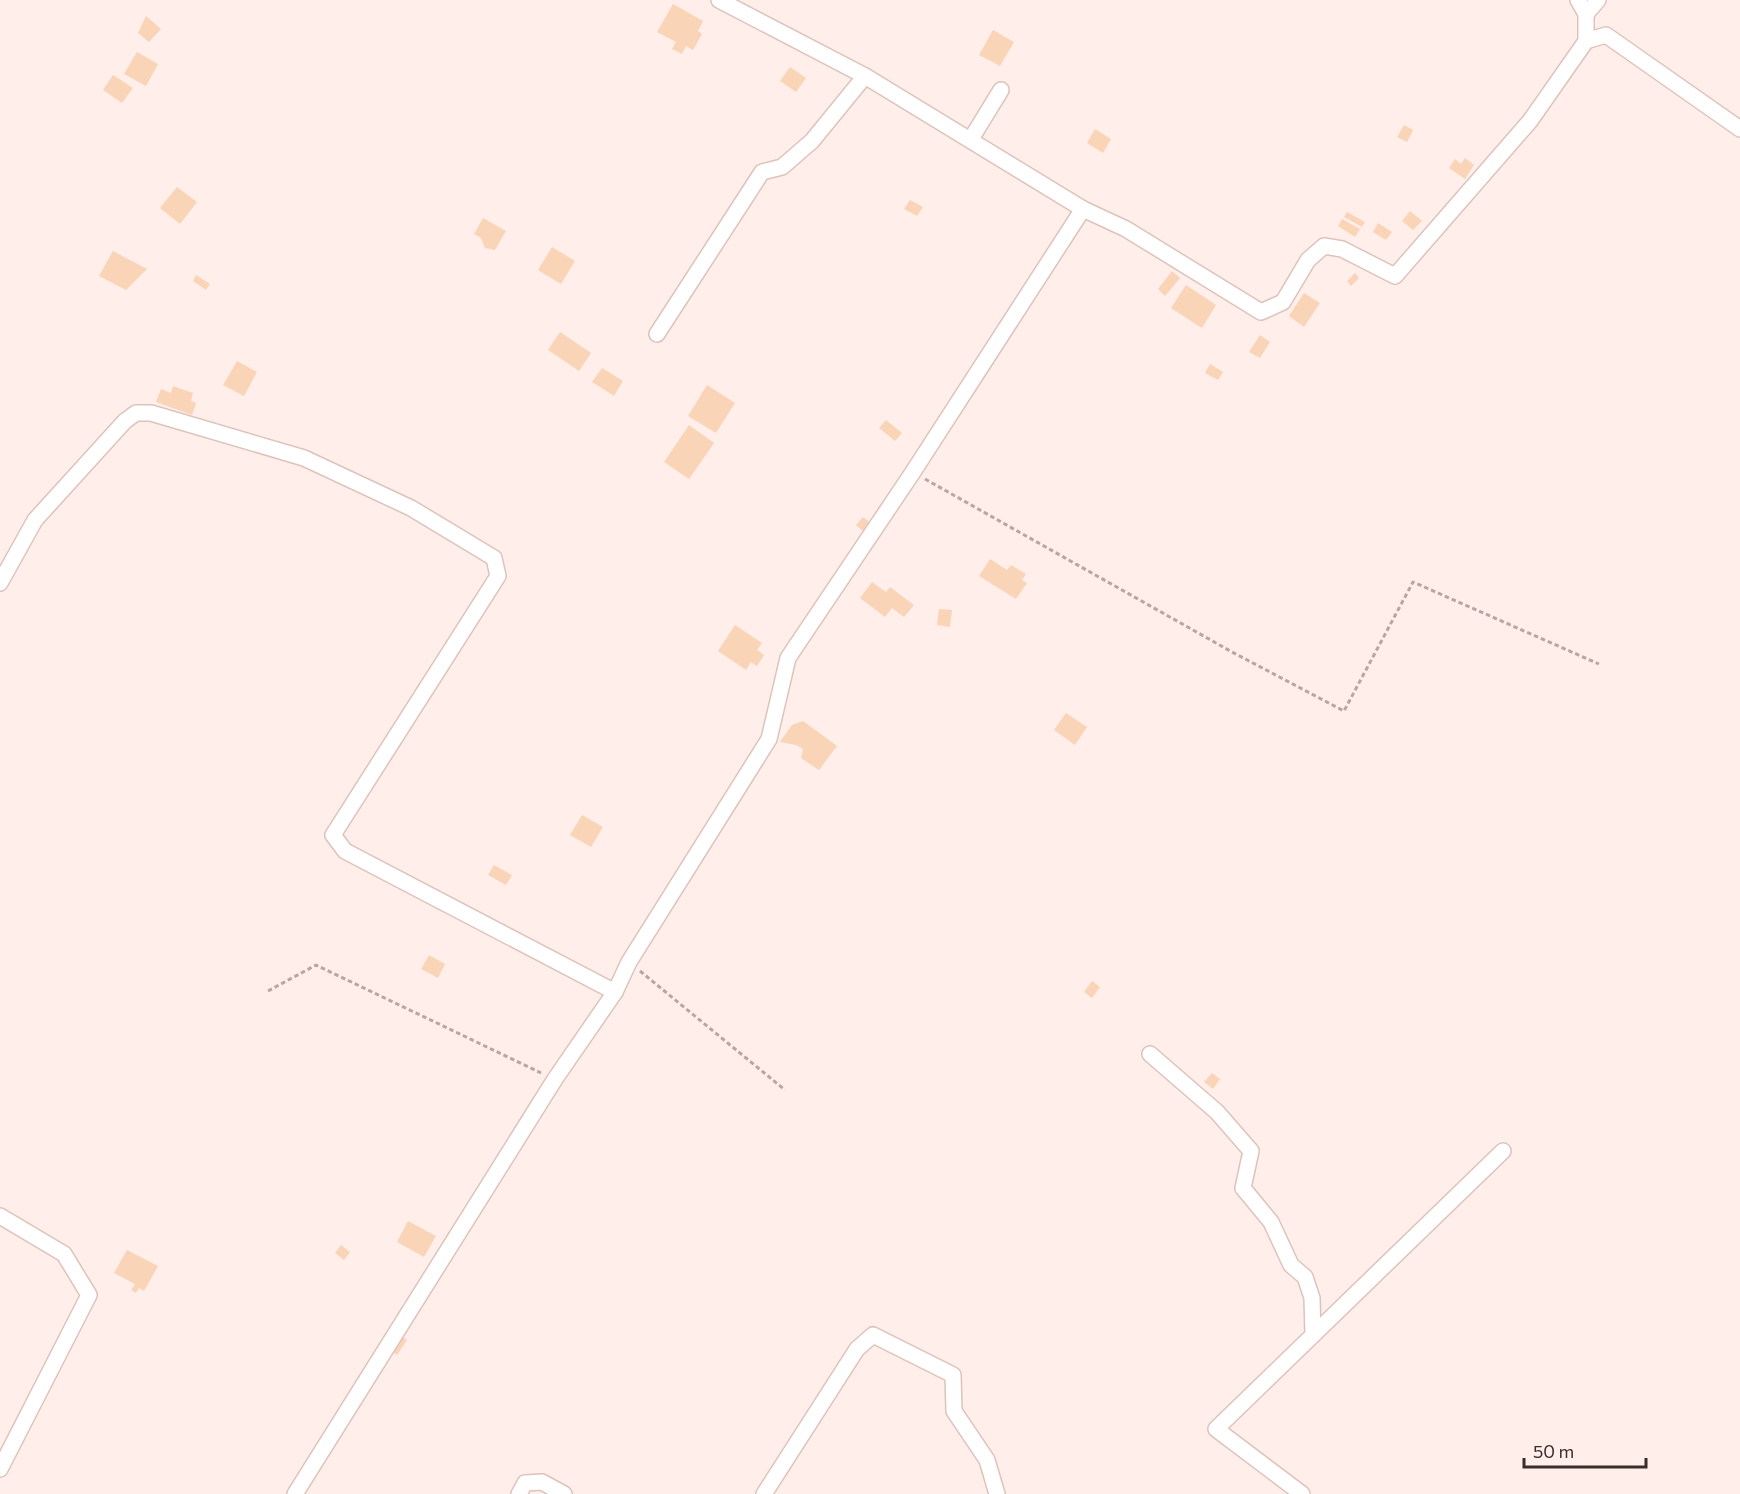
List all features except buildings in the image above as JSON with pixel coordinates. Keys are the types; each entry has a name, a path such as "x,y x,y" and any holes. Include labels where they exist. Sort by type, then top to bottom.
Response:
{"street":[{"path":"719,0 865,75 1083,209 1126,229 1261,312 1283,303 1308,260 1324,246 1342,249 1395,276 1530,122 1586,41 1606,35 1740,129"},
{"path":"1586,41 1582,7 1598,0"},
{"path":"657,333 762,172 782,167 812,141 865,75"},
{"path":"971,139 1000,90"},
{"path":"295,1494 555,1079 615,993 629,962 769,739 788,658 913,472 1083,209"},
{"path":"0,583 35,520 115,430 136,413 151,413 304,458 411,508 494,558 498,576 333,835 345,851 615,993"},
{"path":"1150,1054 1217,1112 1251,1151 1243,1188 1271,1222 1291,1265 1305,1277 1312,1298 1313,1335"},
{"path":"1302,1494 1216,1429 1503,1151"},
{"path":"0,1216 64,1254 89,1294 0,1469"},
{"path":"764,1494 856,1349 873,1335 953,1375 954,1411 987,1460 997,1494"},
{"path":"519,1494 525,1484 542,1482 564,1494"}],"path":[{"path":"913,472 1232,652 1344,711 1413,582 1599,664"},
{"path":"629,962 785,1089"},
{"path":"268,991 316,965 555,1079"}]}
